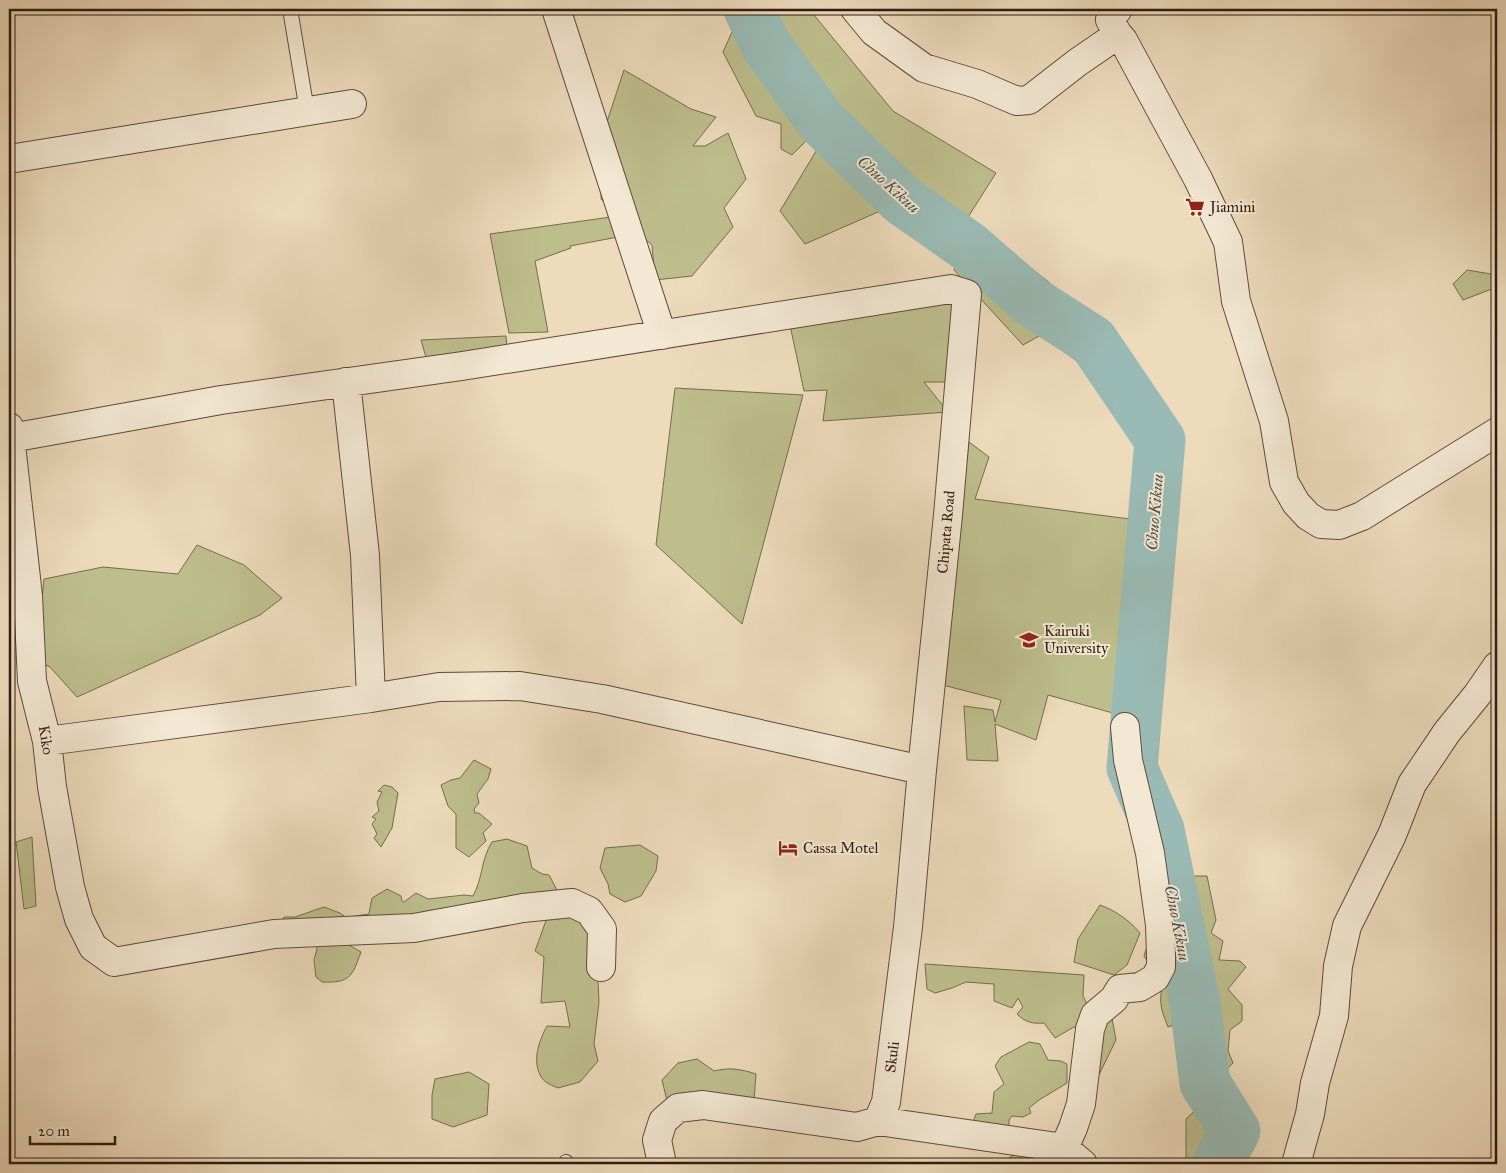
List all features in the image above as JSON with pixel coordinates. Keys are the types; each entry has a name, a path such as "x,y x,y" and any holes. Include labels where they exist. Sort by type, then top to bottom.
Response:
{"street":[{"path":"10,433 662,335 556,9"},
{"path":"855,9 874,32 924,68 977,84 1017,101 1029,100 1113,38 1118,21"},
{"path":"1118,21 1123,40 1194,171 1228,242 1236,301 1274,421 1284,482 1296,503 1308,516 1321,524 1339,526 1362,516 1497,432"},
{"path":"9,159 352,104"},
{"name":"Chipata Road","path":"662,335 951,289 967,294 940,604 922,770"},
{"path":"346,382 364,555 371,698"},
{"name":"Kiko","path":"10,433 18,597 32,680 47,741 70,888 79,919 92,947 114,962 274,934 414,928 523,908 572,903 589,912 602,929 601,967"},
{"path":"1296,1164 1310,1114 1315,1083 1334,1016 1338,966 1347,926 1392,835 1412,784 1447,732 1478,695 1497,666"},
{"path":"47,741 371,698 439,687 520,686 602,699 922,770"},
{"path":"662,1164 658,1140 663,1121 678,1108 703,1105 857,1127 878,1121 1073,1156 1073,1128 1081,1104 1090,1029 1096,1015 1114,999 1120,989 1140,987 1155,978 1161,967 1160,925 1150,853 1128,760 1125,727"},
{"name":"Skuli","path":"878,1121 886,1102 895,1036 908,926 922,770"}],"lane":[{"path":"290,9 307,111"}],"green space":[{"path":"737,9 809,9 893,111 996,173 968,217 1067,297 1070,319 1112,346 1121,393 1041,335 1023,345 954,270 967,219 966,221 944,211 942,221 887,208 805,244 780,211 824,138 819,128 792,155 781,149 781,124 756,116 723,52 740,14"},
{"path":"624,70 691,109 716,117 693,146 705,146 728,133 746,179 724,208 733,227 692,276 655,280 652,245 631,227 618,237 570,246 571,248 535,261 548,332 509,333 490,234 618,216 601,199 602,137"},
{"path":"1467,270 1497,275 1497,287 1463,300 1453,284"},
{"path":"959,300 955,382 924,382 948,412 823,421 827,390 804,391 790,325"},
{"path":"506,336 508,358 427,361 421,340"},
{"path":"675,388 803,395 742,624 656,545"},
{"path":"969,442 989,457 975,499 1153,522 1131,718 1048,695 1036,740 995,724 998,761 967,760 964,706 993,710 995,722 1001,700 931,682 942,653"},
{"path":"197,545 244,565 282,598 260,615 77,697 50,667 31,659 16,630 41,610 44,579 103,567 178,574"},
{"path":"474,760 491,769 488,779 477,794 479,803 474,809 475,813 479,813 492,824 483,833 486,841 469,857 456,848 456,814 448,806 441,785 460,778"},
{"path":"384,785 392,787 398,793 392,828 381,847 374,838 377,834 372,824 376,819 372,817 379,811 377,802 382,792 378,791"},
{"path":"32,837 36,906 24,909 16,842"},
{"path":"507,839 527,846 532,868 542,874 549,875 558,892 352,929 355,916 369,914 372,898 387,889 401,896 404,902 416,893 428,899 464,895 473,896 479,882 488,848 492,842"},
{"path":"640,845 658,856 656,871 641,896 625,902 610,894 608,884 600,868 605,848"},
{"path":"1166,855 1175,873 1189,876 1207,876 1216,920 1211,933 1223,941 1219,960 1240,961 1246,967 1228,989 1242,1005 1242,1021 1230,1030 1228,1051 1233,1063 1223,1073 1215,1067 1213,1034 1207,1029 1204,1069 1208,1080 1217,1088 1218,1092 1204,1089 1185,1059 1193,1041 1188,1029 1177,1024 1168,1027 1161,1002 1164,978 1149,964 1144,956 1152,931 1147,858"},
{"path":"1100,905 1122,916 1140,933 1127,965 1114,975 1074,962 1078,939"},
{"path":"324,907 340,913 351,921 342,936 349,945 361,952 352,973 344,980 322,982 316,977 314,960 317,949 316,940 277,930 284,917 295,917"},
{"path":"548,915 595,920 599,1002 594,1044 598,1061 580,1082 558,1088 543,1080 537,1065 537,1052 547,1026 570,1027 565,1001 541,1003 544,957 535,951"},
{"path":"925,964 1084,975 1083,996 1090,1010 1112,1018 1116,1040 1095,1083 1085,1029 1074,1027 1055,1038 1044,1023 1029,1022 1017,1014 1023,1007 1018,998 1012,1008 994,1001 994,984 966,982 935,993 927,989"},
{"path":"1029,1042 1040,1044 1048,1060 1061,1061 1067,1064 1067,1083 1029,1108 1031,1113 1023,1117 1012,1116 1009,1120 1009,1130 974,1126 976,1114 992,1113 994,1092 1004,1084 995,1066 1001,1057"},
{"path":"697,1059 714,1071 735,1069 756,1074 754,1101 668,1105 662,1080 678,1063"},
{"path":"469,1072 489,1084 487,1115 453,1127 432,1119 432,1095 435,1079"},
{"path":"1223,1094 1236,1117 1240,1137 1230,1164 1185,1164 1186,1119 1208,1098"},
{"path":"1022,1150 1076,1164 999,1164"}],"waterway":[{"name":"Chuo Kikuu","path":"749,9 765,44 821,121 902,200 969,247 1031,301 1093,341 1160,440 1132,768 1159,830 1195,1004 1205,1083 1235,1131 1217,1164"}],"place":[{"name":"Jiamini","path":"1195,207"},
{"name":"Kairuki University","path":"1029,640"},
{"name":"Cassa Motel","path":"788,848"}]}
